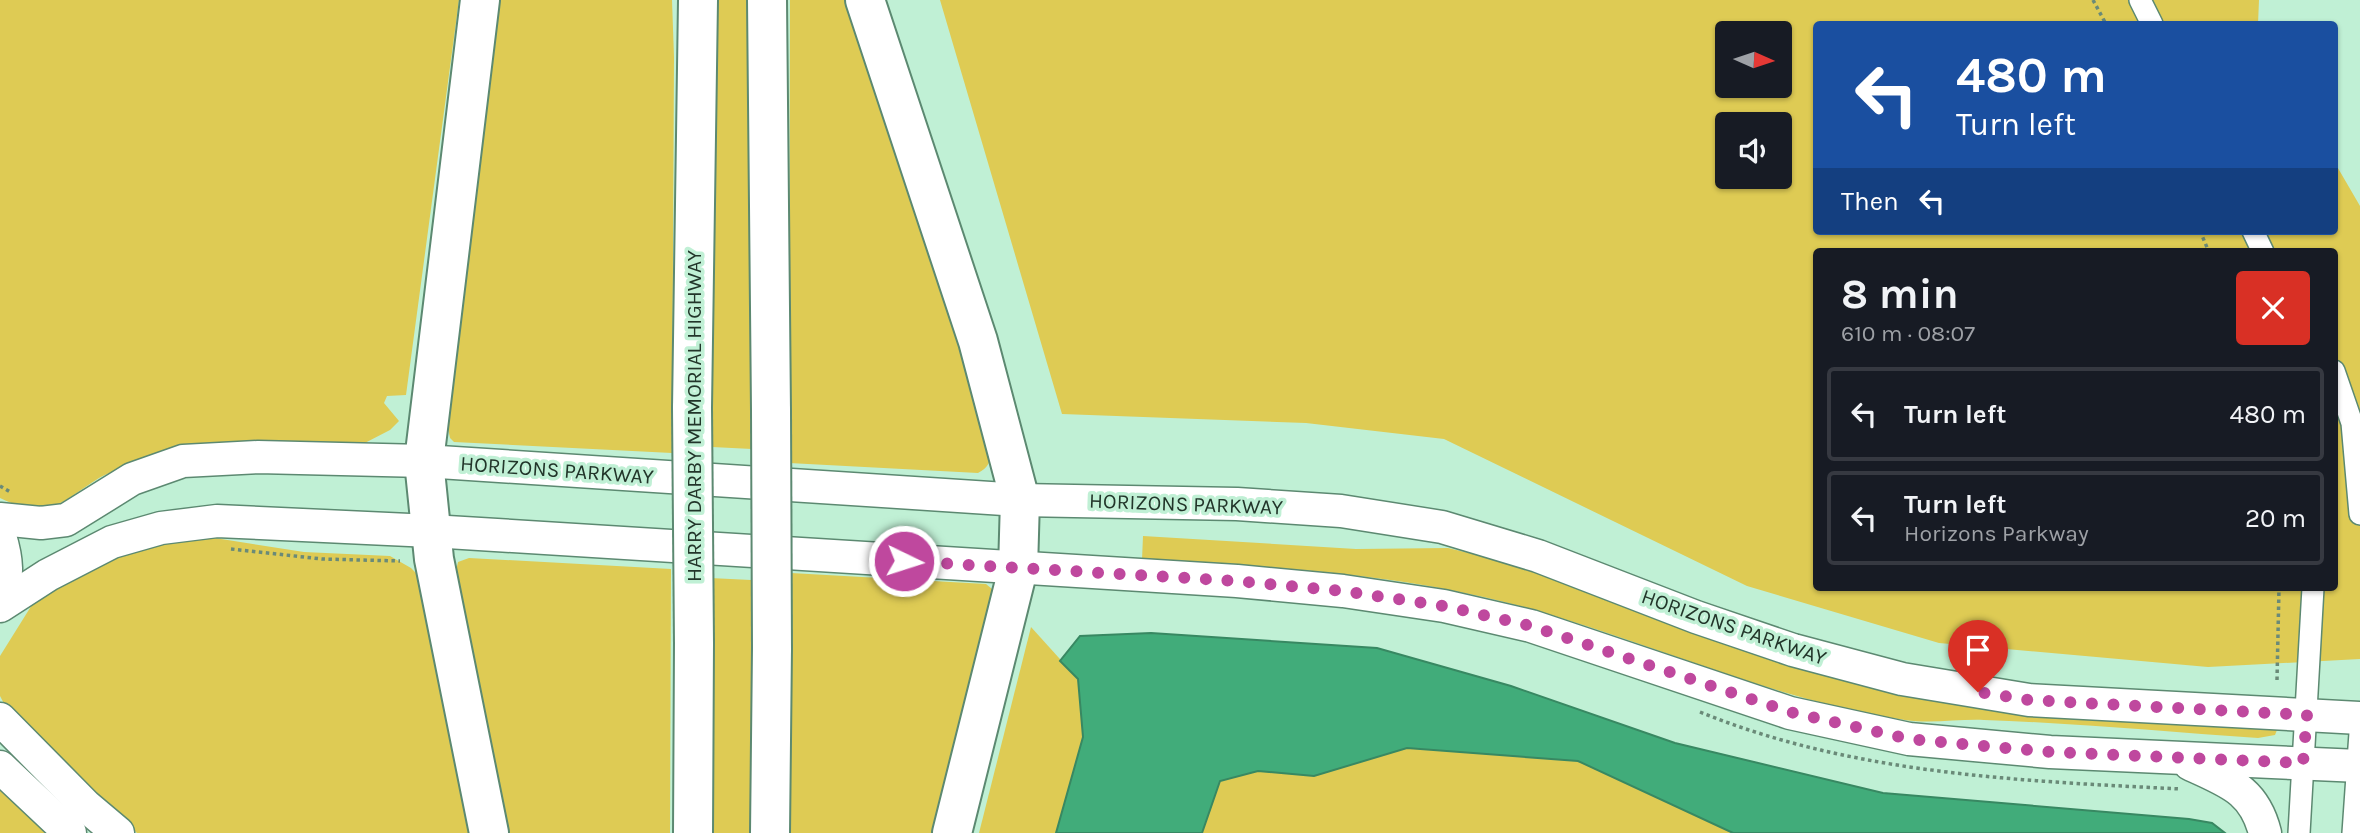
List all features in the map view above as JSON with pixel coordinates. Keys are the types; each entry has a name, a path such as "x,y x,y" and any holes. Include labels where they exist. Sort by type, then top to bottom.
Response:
{"highway":[{"path":"480,0 424,461 431,531 489,833"},
{"name":"HARRY DARBY MEMORIAL HIGHWAY","path":"693,833 692,408 698,0"},
{"path":"767,0 772,648 770,833"},
{"path":"864,0 978,341 1020,500 1018,569 952,833"}],"main road":[{"name":"HORIZONS PARKWAY","path":"0,519 41,523 66,520 122,484 183,461 258,457 424,461 1020,500 1237,504 1341,511 1442,527 1538,556 1696,617 1793,650 1902,679 2029,700 2360,718"},
{"path":"0,606 48,575 112,542 160,528 218,520 1237,581 1343,591 1444,606 1531,626 1790,712 1909,739 1984,748 2359,766"},
{"path":"0,536 7,559 6,585 0,600"},
{"path":"0,719 86,806 118,833"},
{"path":"2179,758 2250,798 2260,813 2265,833"},
{"path":"0,767 70,833"}],"street":[{"path":"2140,0 2150,21"},
{"path":"2338,383 2352,423 2360,514"},
{"path":"2299,833 2313,591"},
{"path":"2353,833 2360,733"}],"path":[{"path":"2093,0 2104,21"},
{"path":"227,548 322,559 400,561"},
{"path":"2277,680 2279,591"}],"shaded area":[{"path":"0,0 459,0 406,395 387,396 384,403 399,421 390,430 359,446 127,466 100,478 61,503 41,509 16,505 0,498"},
{"path":"498,0 672,0 672,453 454,442 450,438 447,423"},
{"path":"709,0 751,0 752,449 712,447"},
{"path":"790,0 848,0 985,424 991,452 989,464 978,473 789,463"},
{"path":"940,0 2259,0 2258,21 1813,21 1813,235 2338,235 2338,168 2360,206 2360,659 2208,667 1939,643 1747,586 1444,439 1306,423 1062,414"},
{"path":"196,535 304,552 390,556 411,568 422,579 468,833 137,833 9,713 0,696 0,656 35,600 96,562"},
{"path":"1143,536 1356,549 1448,548 1535,569 1749,645 2273,725 2277,730 2275,735 2258,738 2018,721 1905,720 1806,699 1565,619 1469,594 1330,573 1142,560"},
{"path":"469,558 671,569 670,833 505,833 455,575 458,562"},
{"path":"791,573 986,584 992,589 934,833 790,833"},
{"path":"710,578 751,580 751,833 709,833"},
{"path":"1031,627 1078,679 1083,737 1056,833 979,833"},
{"path":"1151,633 1377,648 1511,686 1675,743 1883,793 2189,819 2212,823 2225,833 1733,833 1578,761 1407,748 1314,776 1258,771 1220,781 1202,833 1056,833 1083,737 1078,679 1060,661 1080,636"},
{"path":"1407,748 1578,761 1733,833 1202,833 1220,781 1258,771 1314,776"},
{"path":"0,783 41,828 47,833 0,833"}],"route":[{"path":"904,561 1237,581 1343,591 1444,606 1531,626 1790,712 1909,739 1984,748 2303,763 2307,715 2029,700 1978,692"}]}
